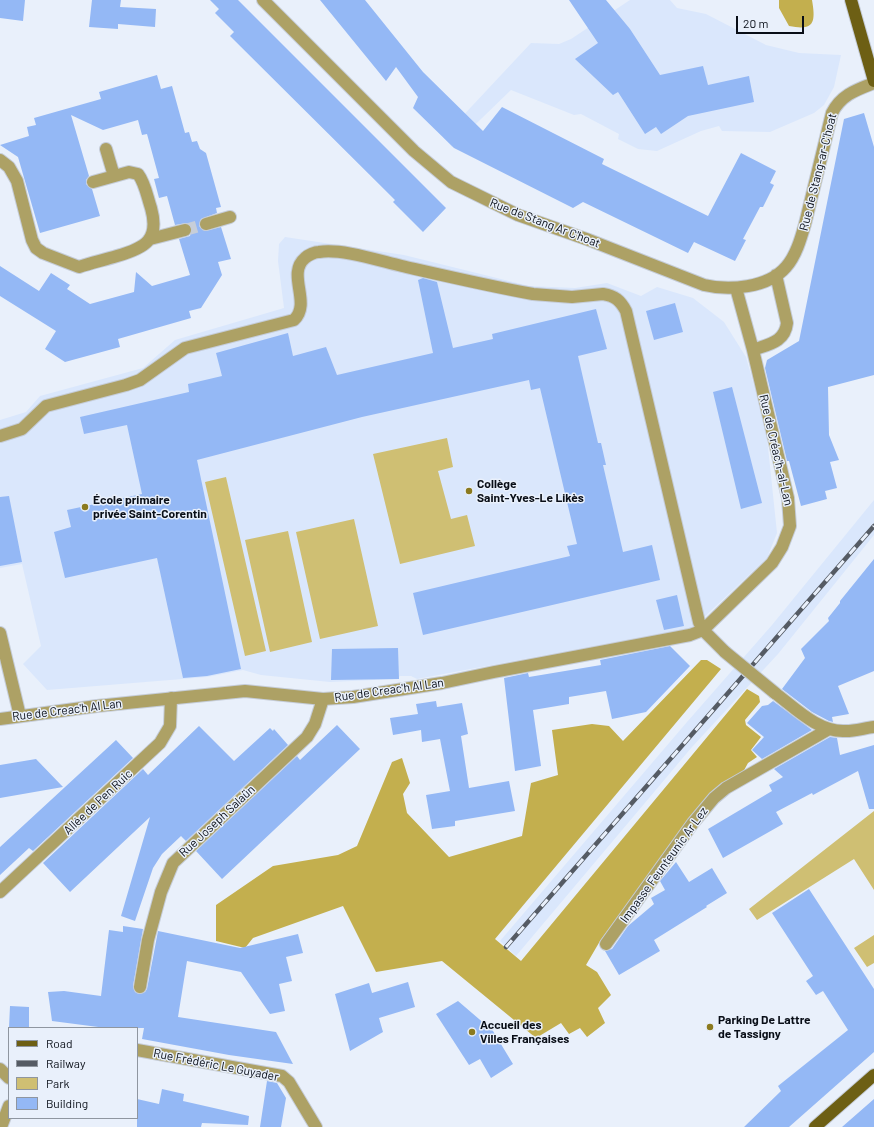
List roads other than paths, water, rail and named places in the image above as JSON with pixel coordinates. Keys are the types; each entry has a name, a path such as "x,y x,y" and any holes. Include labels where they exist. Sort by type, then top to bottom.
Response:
{"main road":[{"path":"851,0 874,82"},
{"path":"815,1127 874,1075"}],"street":[{"name":"Rue de Stang Ar C'hoat","path":"263,0 414,151 451,182 518,215 589,240 704,285 721,288 736,288 762,281 776,275"},
{"name":"Rue de Stang-ar-C'hoat","path":"776,275 787,266 801,236 832,113 836,105 846,96 874,82"},
{"path":"106,149 114,176"},
{"path":"0,160 12,171 33,244 43,253 78,267 135,251 141,248 150,239 153,230 153,216 138,174 129,172 93,182"},
{"path":"206,224 230,217"},
{"path":"150,239 185,230"},
{"path":"0,436 22,429 46,406 126,386 140,380 185,348 294,320 299,315 301,307 298,274 301,264 304,258 318,252 373,258 436,274 533,294 555,297 603,294 611,295 617,298 626,311 697,614 703,630 725,652 805,716 829,729 846,731 874,727"},
{"path":"753,350 776,342 785,334 787,323 776,275"},
{"name":"Rue de Créac'h-al-Lan","path":"703,630 772,563 782,547 790,526 788,498 753,350 736,288"},
{"name":"Rue de Creac'h Al Lan","path":"0,719 171,698 245,691 323,699 353,697 435,684 690,635 703,630"},
{"path":"0,633 20,716"},
{"name":"Allée de Pen Ruic","path":"0,892 160,743 170,726 171,698"},
{"name":"Rue Joseph Salaün","path":"140,987 148,940 161,892 173,863 307,737 319,714 323,699"},
{"name":"Impasse Feunteunic Ar Lez","path":"606,944 693,823 714,798 726,788 829,729"},
{"name":"Rue Frédéric Le Guyader","path":"138,1050 282,1076 289,1082 316,1127"},
{"path":"0,1069 8,1077"},
{"path":"1,1127 8,1109"}],"tunnel":[{"path":"185,230 206,224"}],"railway":[{"path":"506,947 874,526"}],"place":[{"name":"Collège Saint-Yves-Le Likès","path":"469,491"},
{"name":"École primaire privée Saint-Corentin","path":"85,507"},
{"name":"Parking De Lattre de Tassigny","path":"710,1027"},
{"name":"Accueil des Villes Françaises","path":"472,1032"}]}
